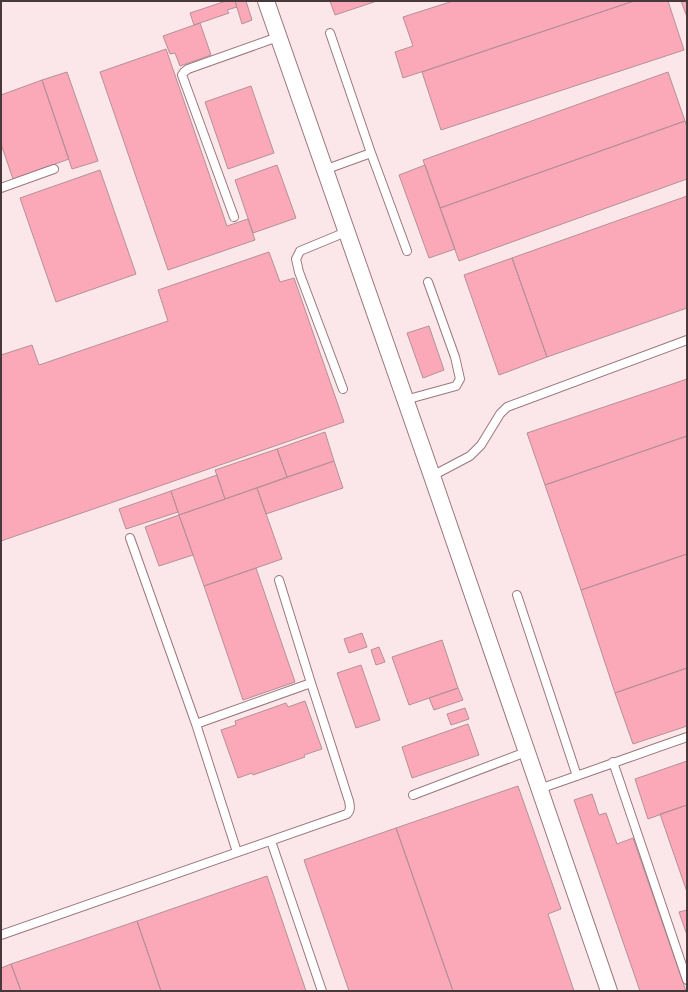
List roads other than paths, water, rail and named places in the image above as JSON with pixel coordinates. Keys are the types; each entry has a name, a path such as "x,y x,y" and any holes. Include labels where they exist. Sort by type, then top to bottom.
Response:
{"street":[{"path":"266,1 432,476 609,991"}],"lane":[{"path":"330,33 371,153 407,251"},
{"path":"234,217 182,75 188,69 278,37"},
{"path":"324,170 371,153"},
{"path":"1,188 54,169"},
{"path":"343,389 299,272 296,259 300,251 346,232"},
{"path":"405,400 456,386 460,379 455,357 428,282"},
{"path":"432,476 470,456 481,446 500,414 507,407 687,340"},
{"path":"130,538 196,724 237,852"},
{"path":"1,935 271,841 349,812 349,801 279,580"},
{"path":"517,595 577,776"},
{"path":"196,724 311,683"},
{"path":"539,788 687,737"},
{"path":"413,795 526,752"},
{"path":"613,762 687,980"},
{"path":"271,841 322,991"}]}
